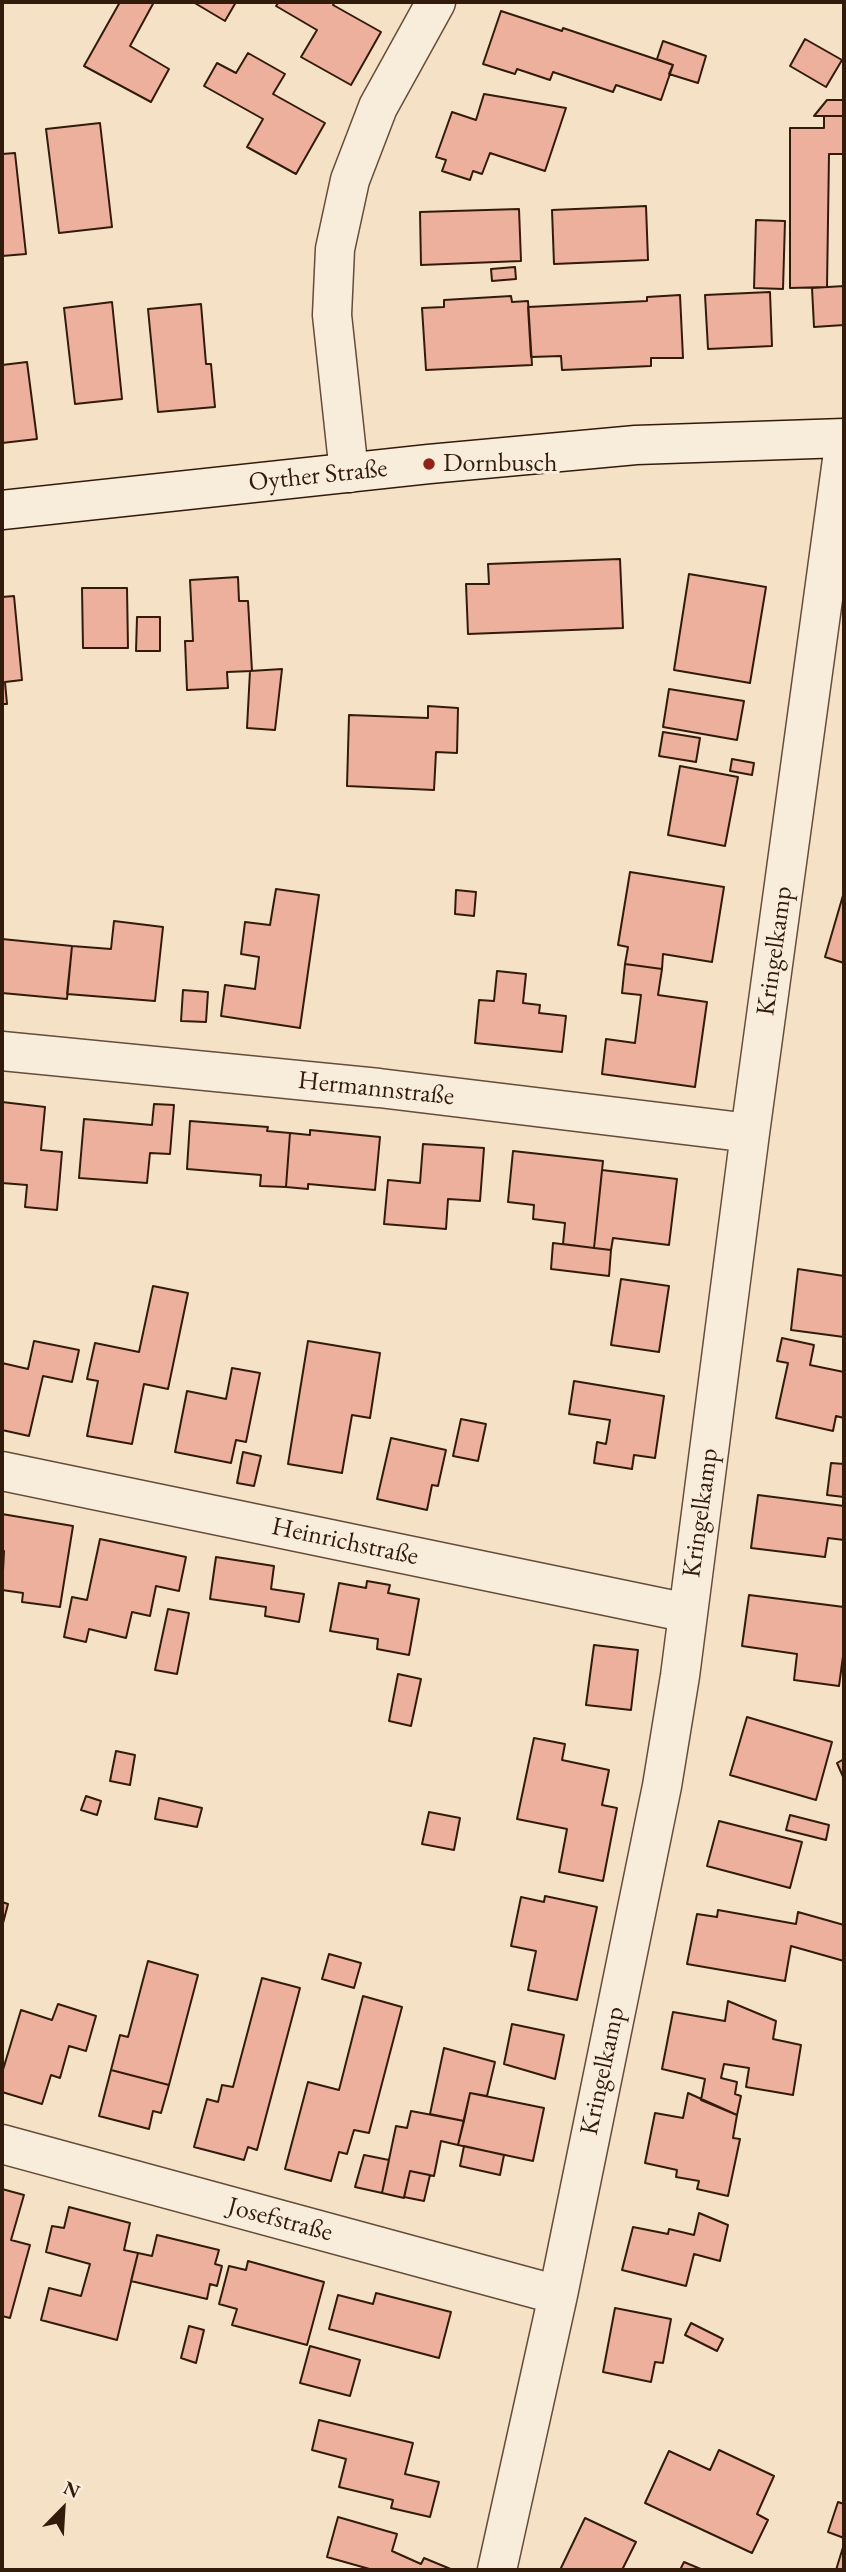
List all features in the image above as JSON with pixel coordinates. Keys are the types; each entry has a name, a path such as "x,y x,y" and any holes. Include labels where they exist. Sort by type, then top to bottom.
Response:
{"street":[{"path":"349,473 332,315 335,248 350,180 378,107 436,2"},
{"name":"Oyther Straße","path":"2,510 636,445 844,438"},
{"name":"Kringelkamp","path":"497,2570 558,2295 662,1786 680,1676 750,1133 844,445"},
{"name":"Hermannstraße","path":"2,1051 379,1088 750,1133"},
{"name":"Heinrichstraße","path":"2,1471 688,1613"},
{"name":"Josefstraße","path":"2,2144 558,2295"}],"building":[{"path":"120,2 154,2 130,46 169,69 151,102 84,66"},
{"path":"193,2 236,2 225,21"},
{"path":"279,2 335,2 333,5 381,32 351,85 301,57 317,30 276,6"},
{"path":"501,11 562,31 563,28 673,65 661,100 616,85 613,92 553,72 550,80 517,69 515,74 483,64"},
{"path":"805,39 842,60 826,87 790,66"},
{"path":"663,41 706,56 698,83 669,74 673,65 657,59"},
{"path":"248,53 285,74 273,94 325,123 296,174 247,147 263,119 204,86 217,63 236,73"},
{"path":"484,94 566,108 545,171 490,153 482,174 473,171 470,180 442,171 446,160 436,157 452,112 476,120"},
{"path":"827,100 844,100 844,116 814,116"},
{"path":"824,116 844,116 844,154 829,154 827,287 790,288 790,128 824,128"},
{"path":"100,123 112,227 59,233 46,129"},
{"path":"15,153 26,254 2,256 2,154"},
{"path":"646,206 648,260 554,264 552,210"},
{"path":"519,209 521,261 421,265 420,212"},
{"path":"756,220 785,221 783,289 754,288"},
{"path":"515,267 516,279 492,281 491,269"},
{"path":"844,286 844,325 814,327 812,288"},
{"path":"770,292 772,346 708,349 705,295"},
{"path":"680,295 683,358 651,358 651,366 562,370 561,356 531,357 528,307 647,301 647,297"},
{"path":"511,296 512,302 528,301 532,365 426,370 422,308 444,307 444,300"},
{"path":"112,302 122,399 75,404 64,308"},
{"path":"201,304 206,364 211,364 215,407 158,412 148,309"},
{"path":"27,362 37,439 2,443 2,365"},
{"path":"620,559 623,628 468,634 466,584 489,584 488,564"},
{"path":"689,574 766,587 750,683 674,670"},
{"path":"238,577 239,601 248,601 252,671 227,672 228,688 187,690 185,641 193,641 190,580"},
{"path":"82,588 127,588 128,648 83,648"},
{"path":"14,596 22,680 5,682 7,704 2,704 2,597"},
{"path":"137,617 160,617 160,651 136,651"},
{"path":"282,669 275,730 247,728 250,671"},
{"path":"669,689 744,701 737,740 663,727"},
{"path":"428,706 458,708 457,753 436,752 434,790 347,786 349,715 428,718"},
{"path":"663,732 700,738 696,762 659,756"},
{"path":"732,759 754,763 752,775 730,771"},
{"path":"680,766 738,777 725,846 668,835"},
{"path":"630,872 724,887 712,962 663,954 662,969 625,964 628,947 618,945"},
{"path":"276,889 319,895 300,1028 221,1016 225,985 255,989 259,957 241,954 245,922 270,925"},
{"path":"456,890 476,892 474,916 455,914"},
{"path":"844,892 844,963 825,957"},
{"path":"114,921 163,927 155,1001 67,994 72,946 111,949"},
{"path":"2,939 72,946 67,999 2,993"},
{"path":"625,964 662,969 658,995 707,1002 695,1087 602,1074 606,1039 635,1043 641,995 622,993"},
{"path":"497,971 526,974 523,1003 540,1005 539,1013 566,1016 562,1052 475,1043 479,1000 494,1001"},
{"path":"183,990 208,992 206,1022 181,1021"},
{"path":"2,1102 45,1107 41,1150 62,1152 57,1210 25,1207 27,1185 2,1183"},
{"path":"154,1104 174,1105 170,1154 150,1153 147,1183 79,1178 84,1119 152,1125"},
{"path":"190,1121 268,1127 267,1131 290,1133 286,1187 260,1186 261,1175 187,1169"},
{"path":"310,1130 380,1137 375,1190 308,1184 308,1189 286,1187 290,1133 310,1135"},
{"path":"423,1144 484,1148 480,1201 448,1199 446,1229 384,1224 388,1180 420,1183"},
{"path":"513,1151 603,1161 594,1248 563,1244 565,1223 533,1219 534,1205 508,1202"},
{"path":"602,1170 677,1179 669,1245 613,1238 611,1250 594,1248"},
{"path":"553,1243 611,1250 609,1276 551,1269"},
{"path":"798,1269 844,1276 844,1337 791,1330"},
{"path":"621,1279 669,1286 659,1352 611,1345"},
{"path":"153,1286 188,1293 168,1389 144,1384 132,1444 87,1436 98,1381 87,1379 95,1343 139,1352"},
{"path":"782,1338 814,1345 810,1365 844,1372 844,1418 836,1416 833,1431 776,1418 788,1363 777,1361"},
{"path":"34,1341 79,1350 72,1382 43,1376 29,1436 2,1430 2,1363 28,1369"},
{"path":"308,1341 380,1353 370,1418 352,1415 342,1473 288,1464"},
{"path":"232,1368 260,1373 246,1442 236,1440 231,1463 175,1452 187,1391 226,1399"},
{"path":"574,1381 664,1396 655,1458 634,1455 632,1469 594,1463 597,1442 606,1444 610,1420 569,1414"},
{"path":"461,1419 486,1424 478,1461 453,1456"},
{"path":"391,1438 446,1450 438,1486 432,1485 427,1510 377,1499"},
{"path":"243,1452 261,1456 254,1486 237,1483"},
{"path":"831,1463 844,1464 844,1497 827,1495"},
{"path":"758,1495 844,1506 844,1540 828,1538 825,1557 751,1548"},
{"path":"2,1514 73,1526 60,1607 22,1602 23,1593 2,1590"},
{"path":"100,1539 186,1557 179,1591 156,1586 150,1616 132,1612 126,1638 89,1629 86,1642 64,1637 72,1597 87,1600"},
{"path":"216,1557 274,1566 271,1589 304,1594 299,1622 265,1616 266,1607 210,1599"},
{"path":"367,1581 390,1585 388,1593 419,1599 409,1655 377,1649 378,1639 330,1631 339,1583 366,1588"},
{"path":"749,1595 844,1607 844,1649 839,1686 794,1680 797,1654 742,1646"},
{"path":"168,1609 189,1613 177,1674 155,1670"},
{"path":"594,1645 638,1650 631,1710 586,1705"},
{"path":"398,1674 421,1679 411,1726 389,1721"},
{"path":"747,1717 832,1742 816,1800 730,1775"},
{"path":"534,1738 565,1744 562,1760 609,1770 602,1805 617,1808 603,1881 559,1872 567,1829 517,1819"},
{"path":"116,1751 135,1755 130,1785 110,1781"},
{"path":"844,1759 844,1779 837,1763"},
{"path":"86,1796 101,1801 97,1815 81,1810"},
{"path":"159,1798 202,1808 197,1827 155,1819"},
{"path":"429,1812 460,1818 454,1850 422,1844"},
{"path":"790,1815 829,1825 826,1840 786,1830"},
{"path":"719,1821 802,1842 790,1888 707,1866"},
{"path":"545,1896 597,1907 577,2000 528,1990 536,1951 511,1946 521,1897 544,1902"},
{"path":"2,1902 8,1904 2,1927"},
{"path":"718,1910 796,1924 798,1912 844,1925 844,1961 791,1946 785,1981 687,1964 697,1914 717,1917"},
{"path":"329,1954 361,1963 354,1988 322,1979"},
{"path":"148,1961 198,1975 169,2085 111,2070 120,2035 128,2037"},
{"path":"262,1978 300,1988 257,2150 248,2147 244,2160 194,2147 207,2099 218,2102 222,2085 233,2087"},
{"path":"363,1996 402,2007 369,2133 354,2130 347,2154 339,2152 331,2181 285,2169 308,2082 339,2090"},
{"path":"728,2001 776,2021 773,2039 801,2045 793,2095 746,2087 749,2068 724,2064 721,2078 737,2082 735,2094 741,2096 737,2115 701,2100 705,2079 662,2069 673,2012 725,2021"},
{"path":"58,2004 96,2016 86,2051 69,2046 60,2078 51,2075 42,2104 2,2092 2,2073 21,2010 52,2020"},
{"path":"512,2024 564,2035 555,2079 504,2064"},
{"path":"444,2048 495,2062 487,2096 470,2093 464,2121 430,2114"},
{"path":"111,2070 169,2085 161,2113 153,2111 149,2129 99,2116"},
{"path":"470,2093 544,2108 533,2161 458,2145"},
{"path":"688,2093 737,2115 733,2138 740,2139 728,2196 697,2189 699,2181 676,2177 677,2170 645,2163 655,2113 683,2118"},
{"path":"411,2111 464,2121 458,2145 441,2141 434,2176 410,2171 404,2198 382,2193 396,2126 407,2128"},
{"path":"464,2146 504,2155 500,2175 460,2166"},
{"path":"364,2155 389,2160 382,2193 355,2187"},
{"path":"410,2171 430,2175 424,2201 404,2197"},
{"path":"2,2189 24,2195 11,2240 30,2245 10,2318 2,2316"},
{"path":"69,2207 130,2223 124,2250 138,2253 117,2340 41,2320 49,2288 81,2296 90,2264 46,2252 52,2226 64,2228"},
{"path":"699,2213 728,2225 720,2261 694,2254 686,2286 622,2270 633,2227 668,2234 669,2229 694,2235"},
{"path":"157,2235 219,2250 215,2264 222,2266 217,2286 210,2284 207,2299 131,2281 138,2253 152,2256"},
{"path":"248,2261 324,2282 307,2345 232,2325 237,2309 219,2304 229,2266 246,2270"},
{"path":"376,2293 451,2312 439,2358 329,2329 338,2295 373,2304"},
{"path":"615,2308 671,2319 663,2363 655,2362 651,2382 603,2372"},
{"path":"691,2323 723,2339 717,2351 685,2335"},
{"path":"189,2326 204,2330 196,2363 181,2358"},
{"path":"310,2346 360,2360 350,2396 300,2383"},
{"path":"319,2420 413,2443 405,2474 439,2482 430,2517 391,2508 393,2500 339,2487 346,2459 312,2450"},
{"path":"719,2450 774,2476 757,2514 768,2520 752,2553 645,2503 669,2451 710,2470"},
{"path":"838,2502 844,2504 844,2538 828,2532"},
{"path":"338,2517 397,2534 392,2551 421,2564 424,2558 453,2570 373,2570 327,2557"},
{"path":"585,2518 636,2542 622,2570 560,2570"},
{"path":"844,2544 844,2570 836,2570"},
{"path":"684,2562 703,2570 680,2570"}],"place":[{"name":"Dornbusch","path":"429,464"}]}
